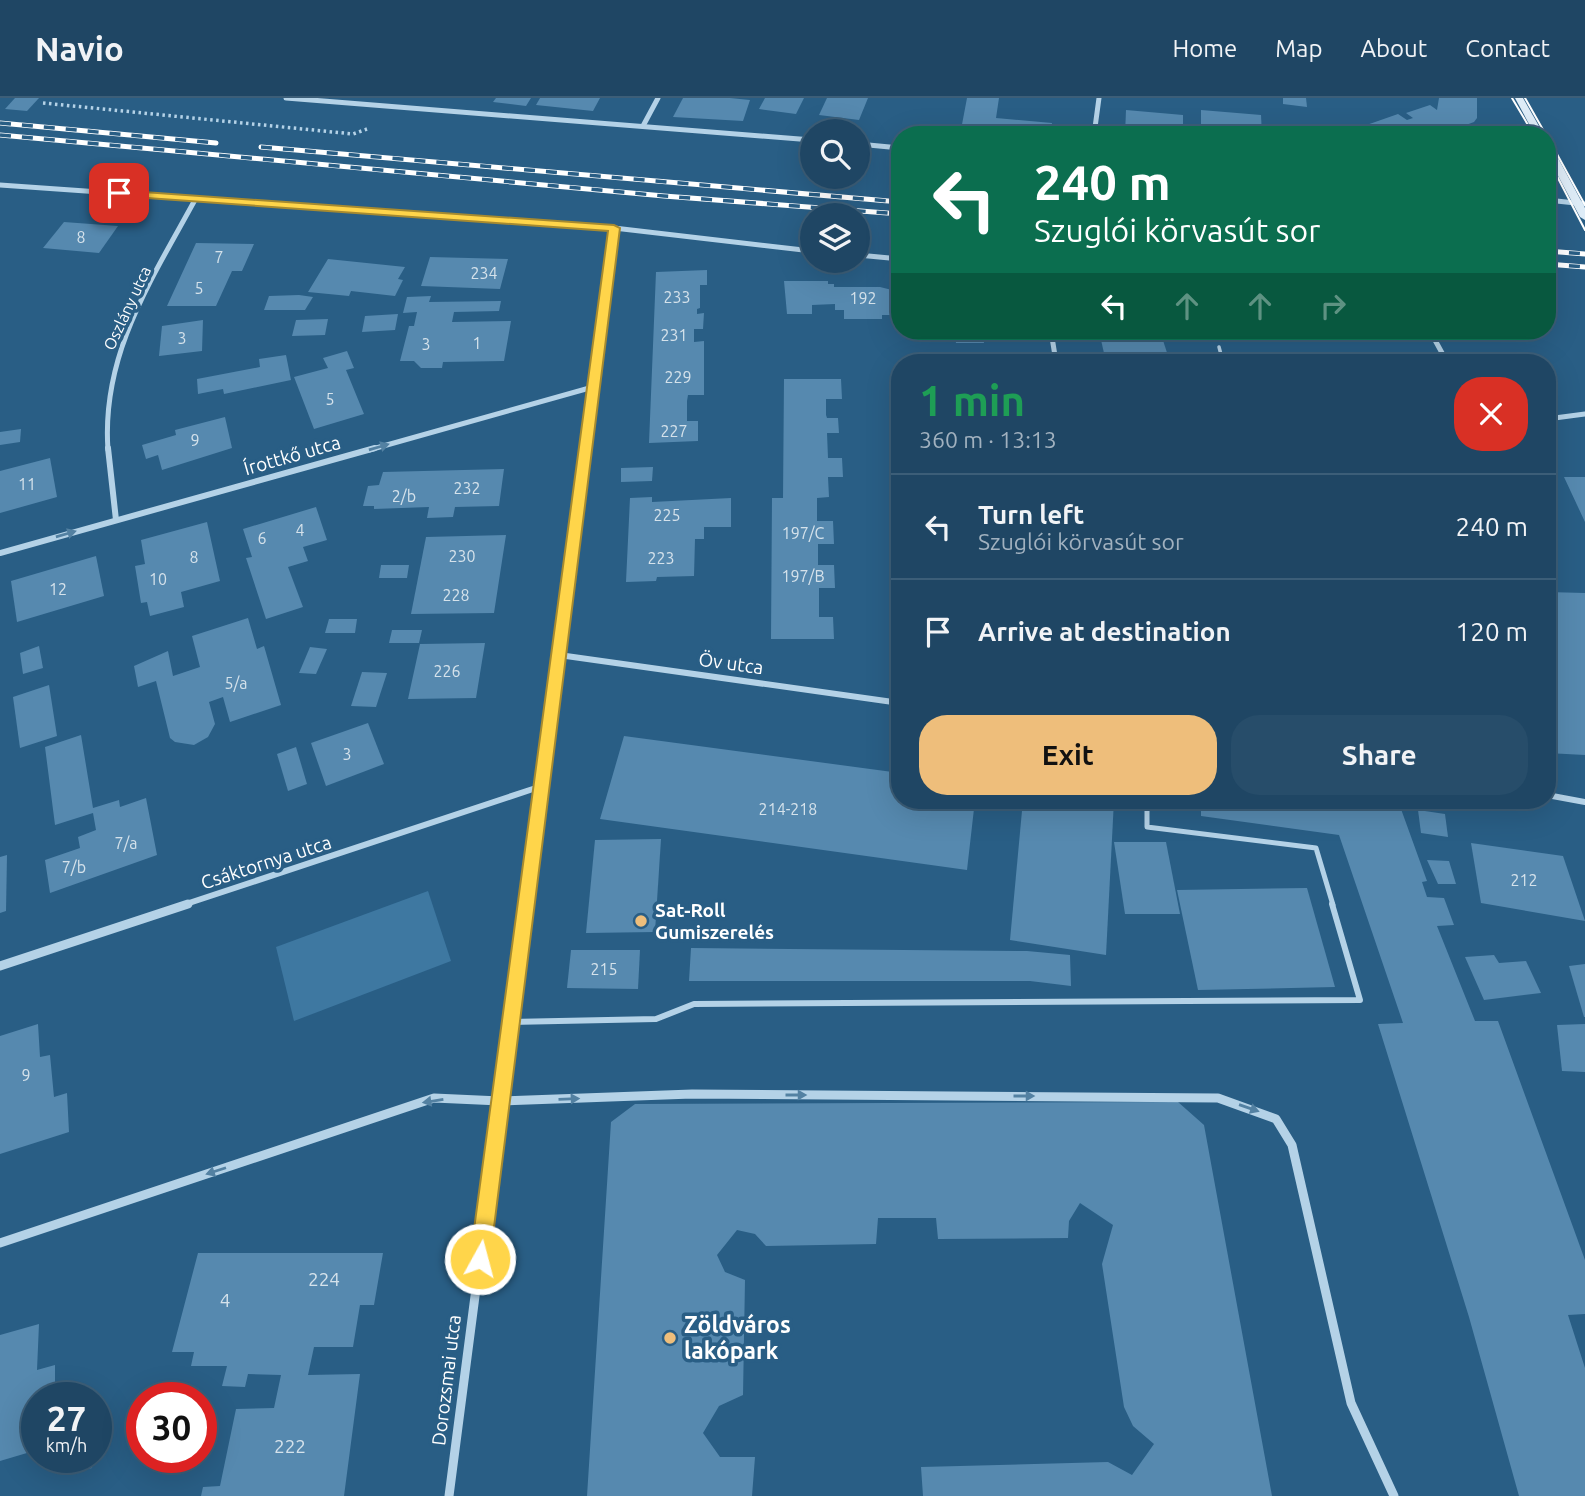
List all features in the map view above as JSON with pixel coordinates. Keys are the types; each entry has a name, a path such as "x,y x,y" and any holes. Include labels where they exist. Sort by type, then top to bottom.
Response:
{"street":[{"path":"286,98 800,139"},
{"path":"643,126 658,98"},
{"path":"1095,126 1099,98"},
{"path":"1519,98 1535,126"},
{"path":"870,145 891,147"},
{"path":"1556,161 1581,203 1585,217"},
{"path":"0,185 614,228 800,250"},
{"name":"Oszlány utca","path":"116,520 108,427 108,394 113,370 135,313 196,198"},
{"path":"1556,201 1581,203"},
{"name":"Dorozsmai utca","path":"449,1496 614,228"},
{"path":"870,257 891,258"},
{"name":"Írottkő utca","path":"0,553 593,387"},
{"path":"1556,418 1585,414"},
{"name":"Öv utca","path":"559,654 891,702"},
{"name":"Csáktornya utca","path":"0,966 542,786"},
{"path":"1556,797 1585,802"},
{"path":"0,1243 434,1098 500,1101 692,1094 1217,1098 1276,1119 1292,1145 1351,1403 1394,1496"}],"lane":[{"path":"1219,347 1221,354"},
{"path":"510,1022 656,1019 694,1004 1360,1000 1317,848 1147,827 1147,809"}],"path":[{"path":"43,103 353,134 375,126"}],"shaded area":[{"path":"428,891 451,961 294,1021 276,947"}],"building":[{"path":"15,98 39,98 27,111 5,109"},
{"path":"496,98 531,98 526,106 493,102"},
{"path":"540,98 600,98 593,111 536,105"},
{"path":"683,98 750,100 743,121 673,117"},
{"path":"765,98 804,98 796,114 759,109"},
{"path":"827,98 868,98 859,119 819,115"},
{"path":"967,98 999,98 996,118 1052,123 1052,126 962,126"},
{"path":"1283,98 1306,98 1307,107 1283,104"},
{"path":"1439,98 1477,98 1477,118 1463,126 1364,126 1398,114 1407,120 1413,118 1406,113 1430,105 1437,110"},
{"path":"1126,110 1183,115 1183,126 1125,126"},
{"path":"1201,110 1261,115 1262,126 1201,126"},
{"path":"64,222 118,226 99,253 43,248"},
{"path":"196,243 254,244 242,271 232,271 216,306 167,306"},
{"path":"430,257 508,259 500,289 421,286"},
{"path":"328,259 405,267 398,279 403,280 395,296 351,291 349,296 308,292"},
{"path":"707,270 707,285 700,285 700,308 697,309 697,314 704,313 703,329 694,329 694,342 704,341 704,395 688,395 687,401 687,421 698,421 698,441 649,443 656,272"},
{"path":"784,281 828,281 828,284 834,284 834,287 880,287 891,290 891,315 882,315 882,319 844,319 844,310 835,310 835,304 812,305 812,314 787,314"},
{"path":"269,296 313,297 305,310 264,310"},
{"path":"431,296 429,302 501,301 499,311 454,312 452,322 511,321 504,361 443,362 442,368 421,368 414,361 400,361 409,326 414,326 417,312 403,313 407,297"},
{"path":"398,314 395,330 362,332 365,316"},
{"path":"328,319 325,335 292,336 296,320"},
{"path":"203,320 202,351 159,356 162,326"},
{"path":"956,340 984,340 984,343 956,343"},
{"path":"1101,340 1163,340 1167,354 1104,354"},
{"path":"347,351 354,368 346,370 364,414 314,429 294,377 328,368 323,358"},
{"path":"286,355 291,380 224,394 223,389 198,394 197,379 260,367 259,359"},
{"path":"784,379 841,379 842,399 826,399 826,415 827,418 838,418 839,433 827,433 828,458 842,458 843,477 828,477 829,497 817,498 817,521 833,521 834,544 818,544 818,565 834,565 835,588 819,588 819,617 833,617 834,639 771,639 772,498 783,498"},
{"path":"225,417 232,448 162,470 158,455 146,459 142,445 176,435 175,430"},
{"path":"21,429 20,442 0,445 0,432"},
{"path":"50,458 57,497 0,513 0,471"},
{"path":"653,467 652,481 621,482 621,468"},
{"path":"504,469 499,506 455,507 453,517 427,518 429,507 374,509 374,506 363,506 368,486 379,485 383,472"},
{"path":"1564,477 1585,477 1585,522"},
{"path":"652,497 652,502 731,498 731,527 704,527 704,539 695,539 694,576 657,577 656,581 626,582 630,498"},
{"path":"316,507 327,540 303,547 308,561 288,567 303,607 266,619 246,558 252,557 243,529"},
{"path":"207,522 220,581 181,592 184,607 150,616 147,602 141,603 135,566 145,564 141,540"},
{"path":"506,535 494,613 411,614 426,537"},
{"path":"96,556 104,596 17,622 11,581"},
{"path":"381,565 409,565 407,578 379,578"},
{"path":"1556,592 1585,593 1585,755 1556,753"},
{"path":"248,618 257,649 264,646 281,705 230,722 223,697 209,702 215,724 208,737 194,745 175,742 170,738 156,681 138,687 134,666 168,651 173,676 200,667 192,636"},
{"path":"329,619 357,619 355,633 325,633"},
{"path":"392,630 422,630 419,643 389,643"},
{"path":"485,643 476,698 408,699 420,644"},
{"path":"39,646 43,668 23,674 20,653"},
{"path":"310,647 327,649 316,674 299,673"},
{"path":"362,672 387,673 376,707 351,706"},
{"path":"49,685 57,736 20,748 13,697"},
{"path":"368,723 384,764 326,786 311,743"},
{"path":"81,735 93,808 119,800 120,807 146,798 157,855 50,893 45,860 80,848 78,837 96,830 93,813 55,825 45,747"},
{"path":"624,736 891,772 891,809 974,809 967,870 600,819"},
{"path":"296,747 307,784 288,791 277,754"},
{"path":"1022,809 1114,809 1106,955 1010,940"},
{"path":"1201,809 1401,809 1427,881 1422,882 1427,897 1444,898 1454,925 1437,926 1475,1021 1498,1021 1585,1260 1585,1314 1568,1315 1585,1368 1585,1496 1519,1496 1469,1317 1378,1024 1403,1023 1339,835 1201,816"},
{"path":"1418,810 1445,814 1448,837 1421,833"},
{"path":"661,839 655,932 586,933 595,840"},
{"path":"1114,842 1166,842 1180,914 1125,914"},
{"path":"1471,843 1563,856 1585,921 1481,903"},
{"path":"7,855 6,911 0,913 0,857"},
{"path":"1427,860 1449,861 1456,884 1438,884"},
{"path":"1307,888 1335,987 1198,990 1177,890"},
{"path":"691,948 1027,951 1070,955 1071,986 1030,981 689,981"},
{"path":"571,950 640,950 638,989 567,988"},
{"path":"1494,955 1499,963 1526,961 1541,993 1484,1000 1465,957"},
{"path":"1585,964 1585,1017 1584,1017 1569,966"},
{"path":"38,1024 40,1057 50,1055 54,1097 67,1093 69,1132 0,1154 0,1036"},
{"path":"1585,1024 1585,1072 1562,1071 1557,1025"},
{"name":"Zöldváros lakópark","path":"1178,1102 1204,1125 1272,1496 923,1496 921,1467 1108,1462 1132,1475 1154,1444 1133,1426 1124,1407 1102,1264 1113,1225 1080,1203 1069,1221 1068,1238 938,1239 936,1218 878,1218 876,1244 766,1246 755,1234 737,1230 717,1255 725,1272 745,1280 743,1395 719,1406 703,1433 720,1457 755,1457 752,1496 587,1496 611,1122 635,1104"},
{"path":"198,1253 383,1253 374,1305 360,1305 353,1347 314,1347 308,1375 360,1374 344,1496 201,1496 203,1487 220,1486 236,1409 274,1408 281,1375 248,1374 245,1387 222,1386 227,1366 191,1366 194,1352 172,1352"},
{"path":"39,1324 37,1370 55,1365 55,1382 21,1382 21,1455 0,1461 0,1335"}],"tram line":[{"path":"1512,98 1529,126"},
{"path":"1525,98 1541,126"},
{"path":"1556,152 1585,205"},
{"path":"1556,174 1585,230"}],"railway":[{"path":"0,123 216,143"},
{"path":"0,135 664,196 891,213"},
{"path":"261,147 891,201"},
{"path":"1556,252 1585,254"},
{"path":"1556,265 1585,267"}],"place":[{"name":"Sat-Roll Gumiszerelés","path":"641,921"},
{"name":"Zöldváros lakópark","path":"670,1338"}],"route":[{"path":"119,193 614,228 480,1259"}]}
